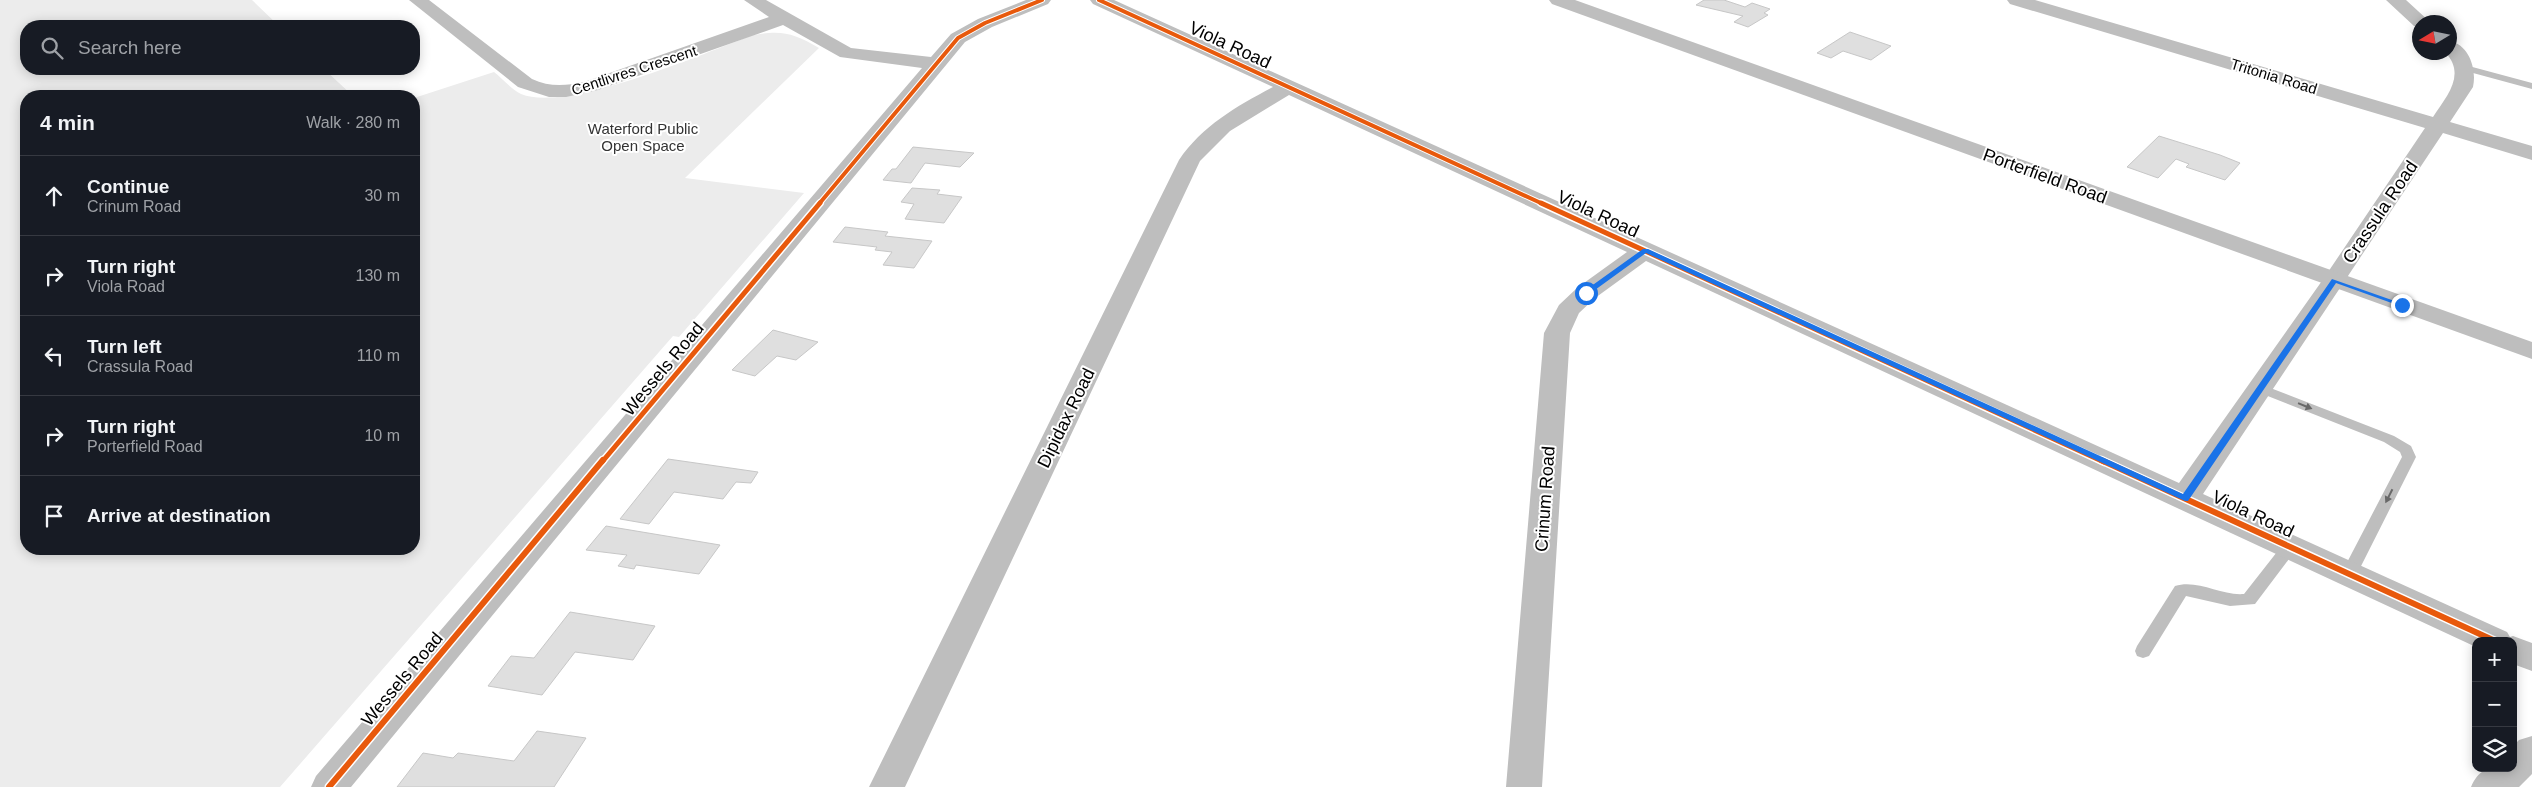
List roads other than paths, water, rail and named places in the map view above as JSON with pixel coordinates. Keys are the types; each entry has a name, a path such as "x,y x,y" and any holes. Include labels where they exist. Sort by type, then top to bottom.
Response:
{"street":[{"name":"Centlivres Crescent","path":"418,0 525,84 541,91 552,92 573,91 591,86 786,18"},
{"path":"753,0 846,53 936,64"},
{"name":"Wessels Road","path":"329,787 958,38 969,31 1042,0"},
{"name":"Viola Road","path":"1099,0 2486,637"},
{"name":"Porterfield Road","path":"1558,0 2532,351"},
{"name":"Tritonia Road","path":"2016,0 2532,153"},
{"path":"2395,0 2413,15"},
{"path":"2457,57 2465,68"},
{"name":"Crassula Road","path":"2185,498 2335,280 2463,87 2466,76 2465,68"},
{"name":"Dipidax Road","path":"887,787 1190,160 1203,142 1238,113 1288,87"},
{"name":"Crinum Road","path":"1524,787 1557,333 1568,310 1586,293 1645,250"},
{"path":"2517,651 2532,658"},
{"path":"2489,787 2505,777 2532,751"}],"lane":[{"path":"2465,68 2532,86"},
{"path":"2260,388 2389,439 2406,449 2409,456 2349,574"},
{"path":"2142,651 2181,590 2190,590 2223,600 2237,602 2249,600 2290,547"}],"park label":[{"name":"Waterford Public Open Space","path":"643,136"}]}
